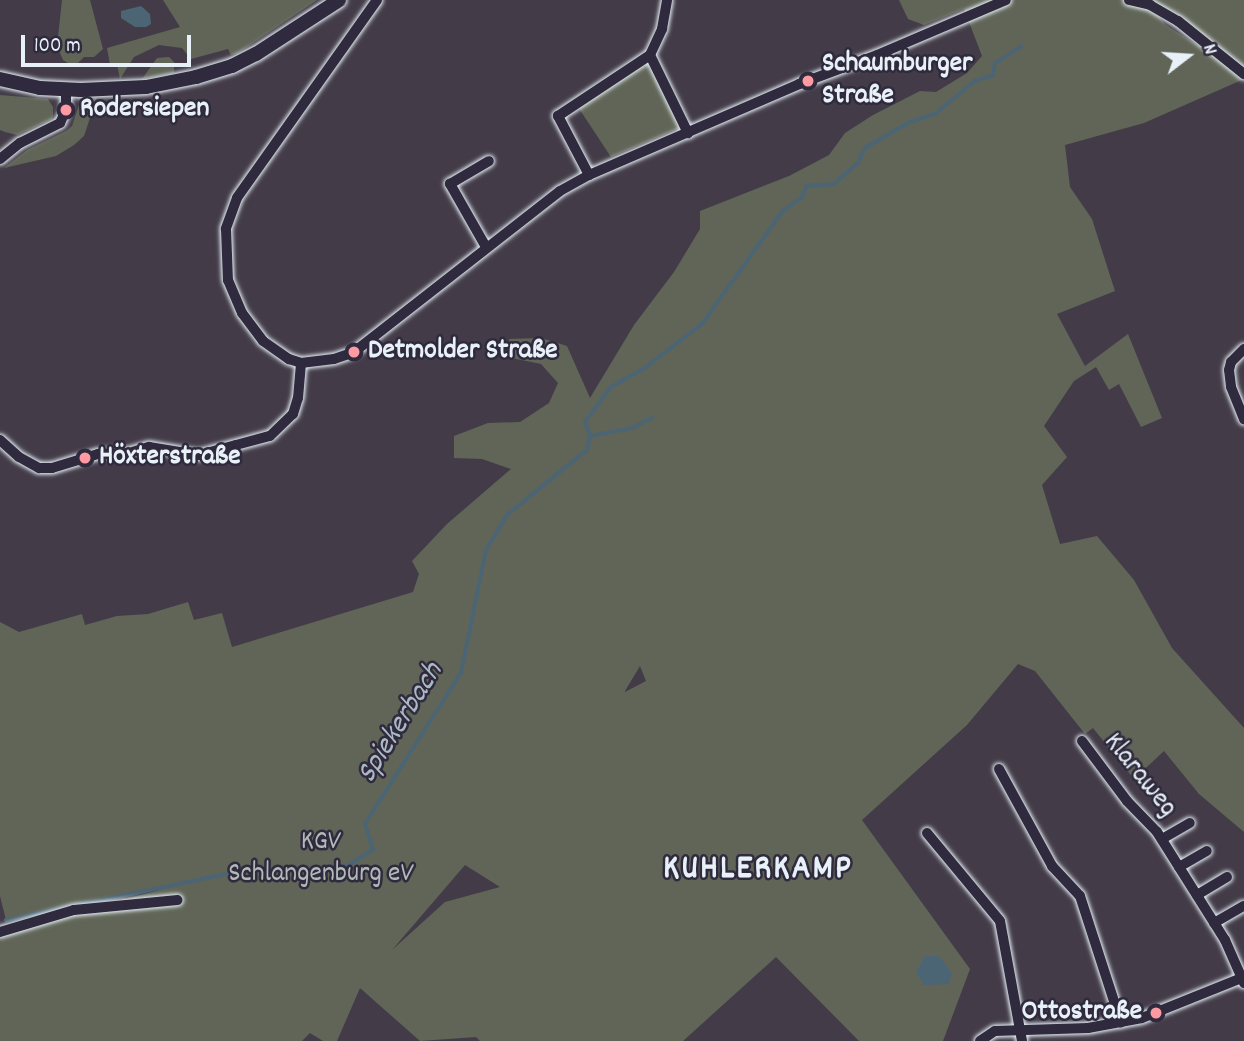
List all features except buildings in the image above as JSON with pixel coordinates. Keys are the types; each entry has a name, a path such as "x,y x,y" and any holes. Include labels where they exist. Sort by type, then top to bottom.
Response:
{"street":[{"path":"0,79 66,90 157,86 232,66 256,54 338,0"},
{"path":"377,0 237,198 226,229 225,263 228,280 242,313 263,341 289,359 301,363 334,359 354,352 560,191 589,175 799,84 877,55 1006,0"},
{"path":"589,175 558,116 650,55 662,29 667,0"},
{"path":"1129,0 1150,5 1178,21 1244,74"},
{"path":"650,55 688,133"},
{"path":"0,159 22,142 60,123 66,110 66,90"},
{"path":"486,247 450,184 489,161"},
{"path":"1244,349 1231,362 1229,370 1231,387 1244,420"},
{"path":"0,440 19,457 40,468 52,468 98,454 129,453 149,447 199,455 212,452 270,436 281,426 296,406 301,363"},
{"name":"Klaraweg","path":"1082,741 1127,801 1162,839 1214,923 1243,979"},
{"path":"999,769 1052,866 1080,896 1121,1023"},
{"name":"Klaraweg","path":"1162,839 1190,823"},
{"path":"927,833 1000,921 1021,1036"},
{"path":"1179,867 1207,851"},
{"path":"1197,895 1227,877"},
{"path":"0,932 74,910 132,902 178,900"},
{"path":"1214,923 1243,906"},
{"path":"980,1041 996,1031 1021,1036 1121,1023 1191,1001 1243,979"}],"green space":[{"path":"62,0 90,0 103,49 94,57 84,57 74,67 63,60 57,46"},
{"path":"163,0 317,0 238,53 231,55 228,49 191,59 182,48 159,45 134,57 120,79 117,64 110,65 107,48 180,27"},
{"name":"KGV Schlangenburg eV","path":"899,0 1244,0 1244,69 1183,18 1147,3 1166,25 1244,75 1244,79 1144,123 1065,145 1070,187 1092,219 1115,291 1057,314 1085,366 1128,334 1162,418 1141,427 1119,384 1109,390 1096,367 1074,381 1044,426 1067,457 1042,485 1060,544 1097,536 1134,580 1172,648 1244,728 1244,832 1199,794 1164,751 1134,779 1093,728 1085,734 1035,671 1018,664 967,725 862,820 970,969 943,1041 859,1041 776,957 683,1041 480,1041 476,1037 420,1041 360,988 337,1041 323,1041 310,1033 302,1041 0,1041 0,934 195,880 6,920 0,896 0,622 19,632 82,614 85,625 117,616 148,614 188,602 194,620 222,613 232,647 413,592 419,574 412,561 447,524 511,469 482,459 454,458 454,436 488,423 520,422 549,403 558,383 541,364 512,358 509,339 541,338 567,346 590,398 634,325 674,272 700,229 700,211 789,176 829,155 845,133 920,91 936,92 967,73 982,56 964,9 924,25 908,19","holes":["640,666 646,681 625,692 625,691","465,865 500,887 445,902 392,950"]},
{"path":"169,57 174,62 174,73 142,79 157,58"},
{"path":"648,60 684,126 611,157 578,107"},
{"path":"0,95 48,99 53,107 52,119 17,135 0,130"},
{"path":"97,97 84,136 74,145 56,156 4,168 27,150 66,131 72,126 79,105"}],"water":[{"path":"141,6 150,14 151,24 146,27 135,27 121,18 121,11"},
{"path":"925,956 939,956 952,973 949,984 924,985 916,972"}],"waterway":[{"name":"Spiekerbach","path":"6,920 245,870 347,866 373,850 365,824 461,673 486,550 507,515 587,450 590,437 585,422 611,387 645,368 702,324 783,211 802,197 807,186 834,184 858,163 865,148 910,122 935,114 975,81 993,75 995,63 1021,47"},
{"path":"591,436 632,428 652,418"}],"place":[{"name":"Schaumburger Straße","path":"808,81"},
{"name":"Rodersiepen","path":"66,110"},
{"name":"Detmolder Straße","path":"354,352"},
{"name":"Höxterstraße","path":"85,458"},
{"name":"Ottostraße","path":"1156,1013"}],"district":[{"name":"KUHLERKAMP","path":"758,870"}]}
